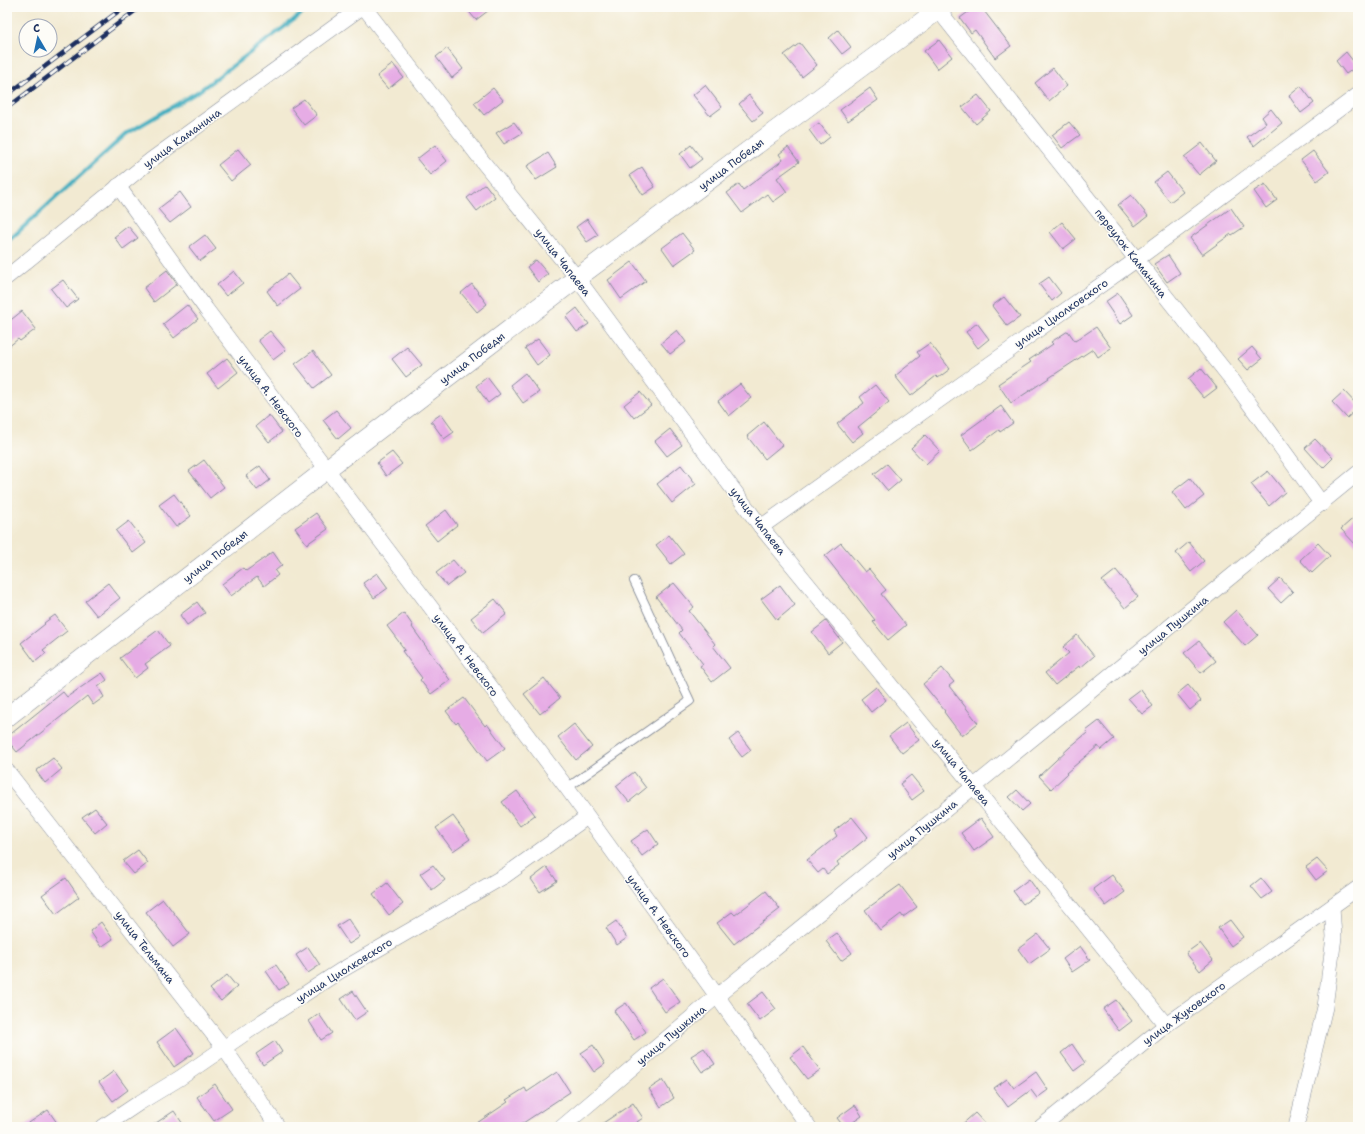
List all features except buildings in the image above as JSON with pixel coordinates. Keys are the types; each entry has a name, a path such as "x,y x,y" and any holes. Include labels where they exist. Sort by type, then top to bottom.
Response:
{"street":[{"name":"улица Каманина","path":"7,277 152,160 363,7"},
{"name":"улица Чапаева","path":"363,7 483,162 577,278 761,527 974,786 1166,1025"},
{"name":"улица Победы","path":"7,717 326,469 577,278 939,8"},
{"name":"переулок Каманина","path":"939,8 1136,260 1233,381 1322,504"},
{"name":"улица Циолковского","path":"761,527 1136,260 1358,95"},
{"name":"улица А. Невского","path":"118,186 206,309 567,788 717,996 809,1127"},
{"name":"улица Пушкина","path":"562,1127 717,996 1322,504 1358,473"},
{"name":"улица Тельмана","path":"7,771 224,1048 278,1127"},
{"name":"улица Циолковского","path":"103,1127 138,1103 180,1078 340,971 506,874 587,817"},
{"name":"улица Жуковского","path":"1041,1127 1166,1025 1358,888"},
{"path":"1296,1127 1325,1007 1334,937 1332,907"}],"lane":[{"path":"567,788 690,702 634,581"}],"waterway":[{"path":"7,242 126,134 199,91 311,7"}],"railway":[{"path":"7,95 124,7"},
{"path":"7,108 140,7"}]}
